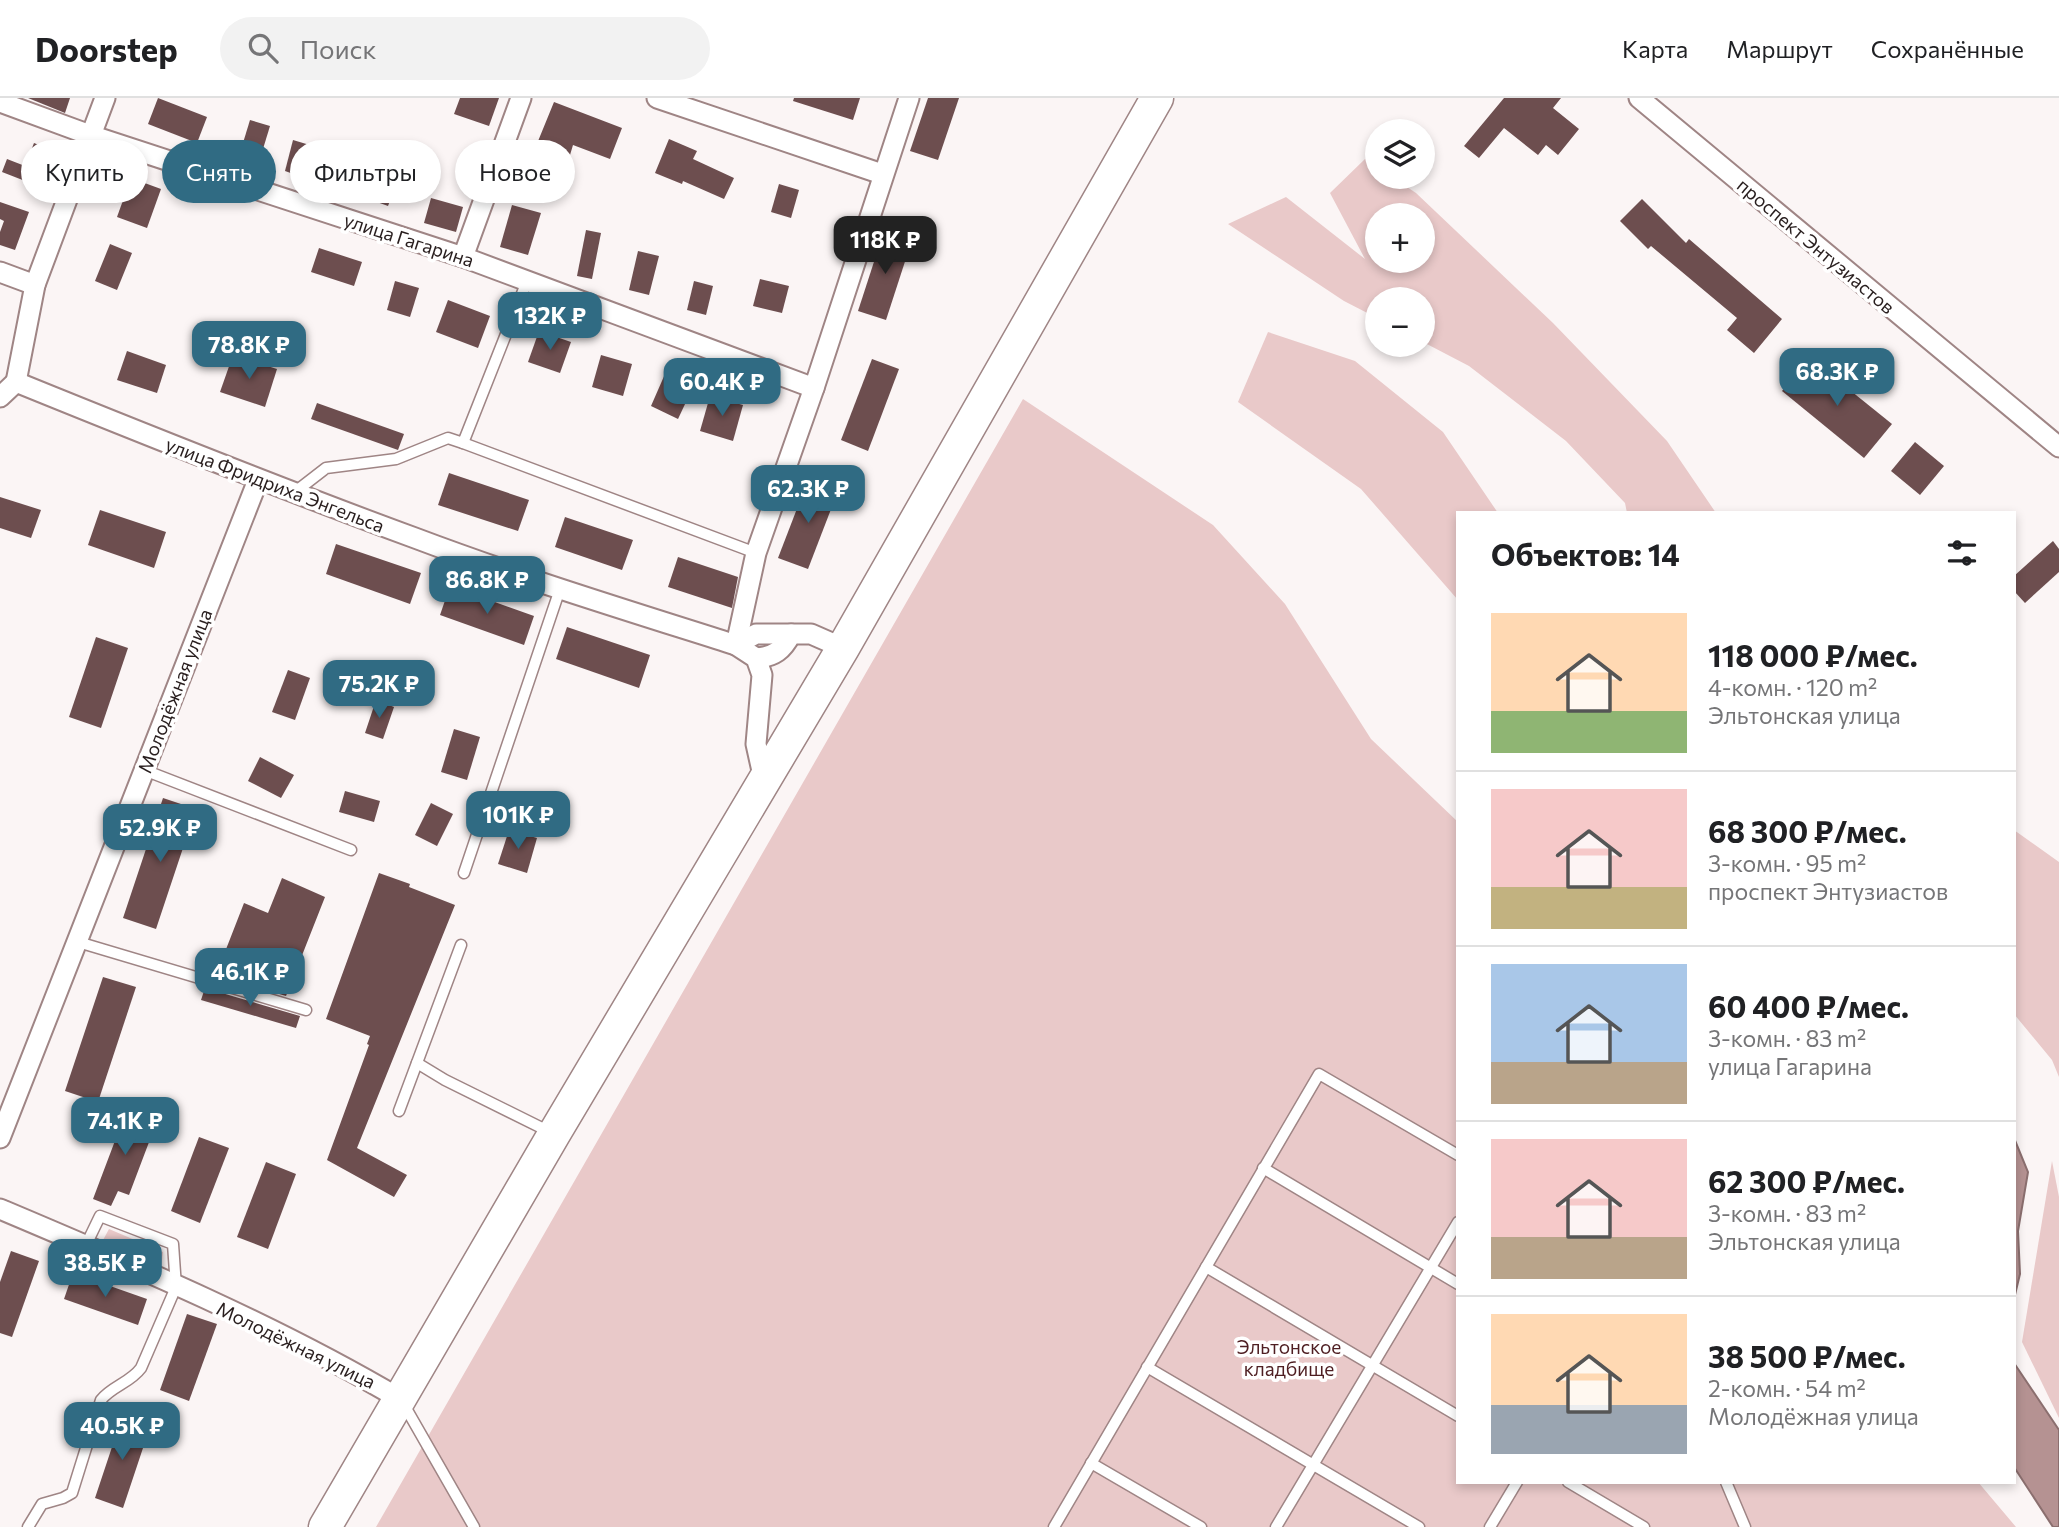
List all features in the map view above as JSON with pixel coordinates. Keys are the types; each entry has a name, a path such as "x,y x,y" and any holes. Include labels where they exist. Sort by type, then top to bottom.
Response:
{"main road":[{"path":"326,1527 554,1134 843,648 1157,98"}],"street":[{"path":"0,397 16,382 35,285 105,98"},
{"path":"463,257 520,98"},
{"path":"657,98 882,174"},
{"path":"736,645 756,553 814,388 909,98"},
{"name":"проспект Энтузиастов","path":"1639,98 2059,447"},
{"name":"улица Гагарина","path":"0,102 90,135 463,257 814,388"},
{"path":"0,272 35,285"},
{"name":"улица Фридриха Энгельса","path":"16,382 258,480 418,540 559,589 736,645 756,659"},
{"name":"Молодёжная улица","path":"0,1138 258,480"},
{"path":"736,645 756,634 810,634 843,648"},
{"path":"764,780 756,744 762,675 756,659 769,657 779,651 791,634"},
{"name":"Молодёжная улица","path":"0,1209 86,1245 336,1361 400,1399"}],"lane":[{"path":"463,443 527,281"},
{"path":"295,492 326,468 396,459 448,438 756,553"},
{"path":"464,873 559,589"},
{"path":"144,770 351,850"},
{"path":"78,942 306,1010"},
{"path":"399,1111 461,945"},
{"path":"417,1063 455,1086 554,1134"},
{"path":"1054,1527 1319,1074 1456,1154"},
{"path":"1264,1168 1456,1283"},
{"path":"28,1527 42,1504 72,1493 101,1401 108,1391 134,1377 141,1368 176,1287 173,1244 100,1216 86,1245"},
{"path":"1276,1527 1456,1225"},
{"path":"1206,1267 1456,1415"},
{"path":"1147,1367 1419,1527"},
{"path":"400,1399 474,1527"},
{"path":"1091,1463 1201,1527"},
{"path":"1490,1527 1516,1484"},
{"path":"1571,1484 1644,1527"},
{"path":"1727,1484 1745,1527"}],"green space":[{"path":"1365,159 1365,189 1410,189 1427,203 1365,203 1365,259 1330,193"},
{"path":"1286,197 1365,259 1365,273 1435,273 1435,211 1553,323 1667,441 1715,511 1627,511 1625,503 1566,441 1469,366 1435,348 1435,287 1365,287 1365,312 1344,301 1228,224"},
{"path":"1268,332 1355,361 1443,432 1497,511 1456,511 1456,598 1361,489 1238,402"},
{"name":"Эльтонское кладбище","path":"1023,399 1213,525 1285,604 1371,739 1456,820 1456,1484 1980,1484 2016,1527 376,1527"},
{"path":"2016,831 2059,862 2059,1077 2052,1060 2016,1016"},
{"path":"2052,1161 2059,1197 2059,1418 2022,1342"},
{"path":"109,1229 163,1252 161,1267 102,1242"}],"shaded area":[{"path":"2016,1143 2028,1172 2018,1231 2020,1274 2016,1291"},
{"path":"2016,1366 2059,1430 2059,1527 2053,1527 2016,1470"}],"building":[{"path":"28,98 70,98 65,113"},
{"path":"158,98 207,117 198,140 189,140 148,124"},
{"path":"460,98 499,98 489,126 454,114"},
{"path":"794,98 860,98 853,120 793,101"},
{"path":"928,98 959,98 938,160 910,151"},
{"path":"1504,98 1561,98 1553,108 1579,129 1558,155 1546,145 1538,155 1504,128 1479,158 1464,146"},
{"path":"554,102 622,128 610,159 575,146 575,140 538,140"},
{"path":"250,120 270,126 266,140 244,140"},
{"path":"669,139 697,151 693,159 734,178 724,199 683,181 682,184 655,173"},
{"path":"290,152 290,173 285,171"},
{"path":"7,159 21,164 21,179 2,172"},
{"path":"148,184 161,189 147,228 117,217 122,203 148,203"},
{"path":"779,184 799,190 791,218 771,212"},
{"path":"1642,199 1686,243 1689,239 1782,319 1754,353 1727,330 1737,318 1651,246 1648,249 1620,221"},
{"path":"441,201 463,207 456,232 424,223 430,203 441,203"},
{"path":"0,202 29,212 15,250 0,245 0,232 4,221 0,219"},
{"path":"512,205 541,213 528,255 500,247"},
{"path":"586,230 601,233 592,279 577,276"},
{"path":"884,231 912,240 886,320 858,311"},
{"path":"110,244 132,253 117,290 95,281"},
{"path":"319,248 362,262 354,286 311,272"},
{"path":"638,251 659,256 649,295 629,290"},
{"path":"760,279 789,286 782,313 753,306"},
{"path":"395,281 419,288 410,317 387,310"},
{"path":"694,281 713,286 706,315 687,310"},
{"path":"448,300 490,316 478,348 436,332"},
{"path":"539,331 571,342 560,373 528,362"},
{"path":"127,351 166,365 157,393 117,380"},
{"path":"233,355 277,369 265,407 220,392"},
{"path":"601,355 632,364 623,396 592,387"},
{"path":"1810,358 1892,424 1864,458 1782,391"},
{"path":"872,359 899,369 868,451 841,440"},
{"path":"665,374 693,387 678,419 651,406"},
{"path":"710,396 743,405 733,441 700,431"},
{"path":"317,403 404,434 398,450 311,419"},
{"path":"1915,442 1944,466 1920,495 1891,471"},
{"path":"449,473 529,500 518,531 438,505"},
{"path":"808,480 838,491 808,569 778,558"},
{"path":"0,497 41,510 31,538 0,528"},
{"path":"100,510 166,532 154,568 88,545"},
{"path":"565,517 633,540 622,570 555,547"},
{"path":"2053,541 2059,549 2059,572 2025,603 2016,593 2016,574"},
{"path":"336,544 421,573 410,604 326,574"},
{"path":"678,557 738,577 732,608 668,587"},
{"path":"450,586 534,616 524,645 440,615"},
{"path":"567,627 650,655 639,688 556,659"},
{"path":"96,637 128,648 101,728 69,717"},
{"path":"288,670 310,678 295,720 272,712"},
{"path":"376,700 394,707 383,739 365,733"},
{"path":"454,729 480,737 467,780 441,772"},
{"path":"260,757 294,775 281,798 248,781"},
{"path":"345,791 380,801 374,822 339,812"},
{"path":"163,798 196,809 156,929 123,918"},
{"path":"431,803 453,814 437,846 415,835"},
{"path":"509,830 537,838 527,873 498,864"},
{"path":"379,873 455,905 357,1148 407,1175 394,1197 327,1160 370,1036 326,1019"},
{"path":"282,878 325,897 286,996 216,975 244,903 268,913"},
{"path":"103,977 136,987 98,1102 65,1091"},
{"path":"205,988 300,1016 296,1028 201,1000"},
{"path":"127,1109 157,1121 129,1195 118,1191 111,1206 93,1199"},
{"path":"199,1137 229,1148 200,1223 171,1211"},
{"path":"266,1162 296,1174 268,1249 237,1237"},
{"path":"11,1251 39,1261 12,1337 0,1333 0,1282"},
{"path":"73,1273 147,1299 138,1325 64,1299"},
{"path":"187,1314 217,1324 189,1401 160,1390"},
{"path":"122,1417 150,1427 123,1508 95,1498"}]}
